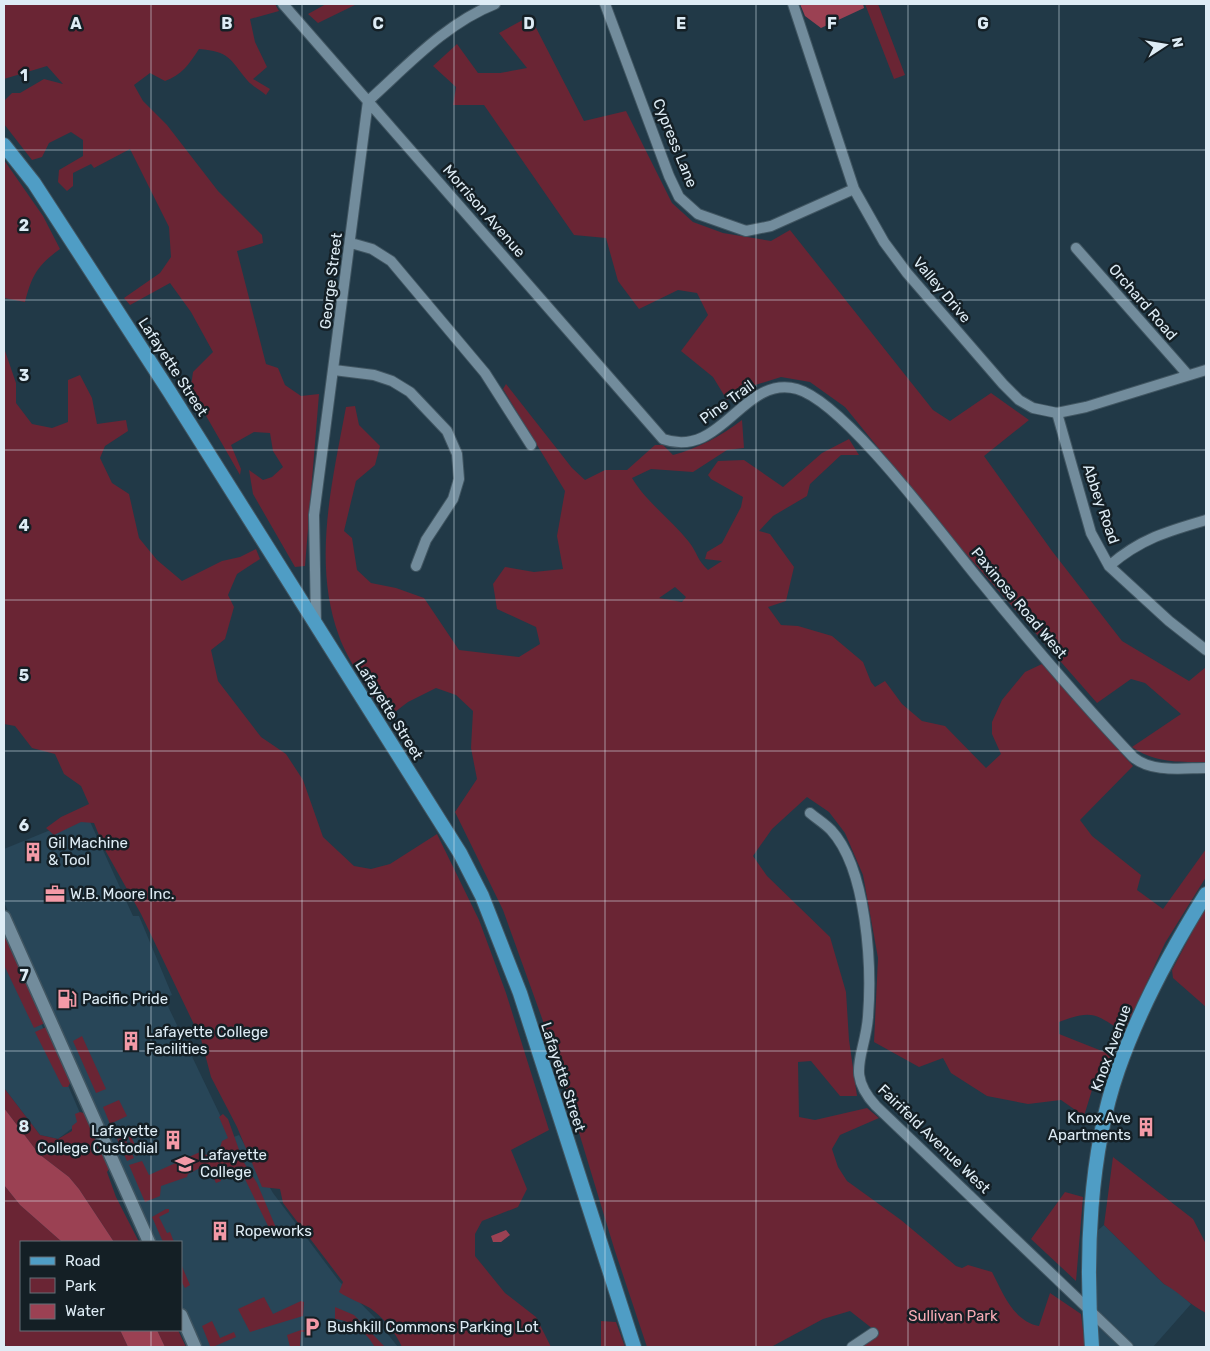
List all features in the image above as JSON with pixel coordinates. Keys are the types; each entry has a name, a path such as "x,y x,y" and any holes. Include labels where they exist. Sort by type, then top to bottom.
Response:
{"main road":[{"name":"Lafayette Street","path":"4,145 29,175 108,297 460,853 482,896 520,994 634,1347"},
{"name":"Knox Avenue","path":"1092,1347 1089,1311 1090,1248 1095,1183 1101,1144 1117,1072 1161,970 1206,894"}],"street":[{"name":"Morrison Avenue","path":"283,4 663,439"},
{"path":"368,101 448,30 474,13 495,4"},
{"name":"Cypress Lane","path":"605,4 668,176 679,197 698,214 746,231 771,226 854,189"},
{"name":"Valley Drive","path":"793,4 854,189 884,242 907,273 980,360 1019,400 1033,408 1056,413 1086,407 1206,370"},
{"name":"George Street","path":"316,624 314,515 368,101"},
{"path":"350,243 372,249 391,261 485,374 530,445"},
{"name":"Orchard Road","path":"1076,248 1188,375"},
{"path":"334,370 374,375 392,380 410,392 446,432 456,454 458,479 453,499 426,540 416,566"},
{"name":"Pine Trail","path":"663,439 675,443 700,439 718,429 758,394 784,387 814,396 833,411"},
{"name":"Paxinosa Road West","path":"833,411 877,456 1020,629 1133,757 1139,762 1157,767 1206,768"},
{"name":"Abbey Road","path":"1056,413 1091,533 1109,566 1169,621 1206,650"},
{"path":"1109,566 1141,542 1157,534 1206,520"},
{"name":"Fairifeld Avenue West","path":"810,814 832,831 846,855 857,884 867,935 868,1018 858,1077 862,1088 876,1106 1128,1347"},
{"path":"4,917 149,1241"},
{"path":"182,1317 195,1347"},
{"path":"852,1347 873,1333"}],"shaded area":[{"name":"Lafayette College","path":"87,815 133,916 139,916 172,995 164,998 231,1138 239,1135 273,1193 339,1281 375,1318 398,1347 194,1347 182,1318 182,1241 149,1241 4,902 4,849"},
{"path":"4,938 83,1120 58,1139 40,1135 4,1088"},
{"path":"1104,1225 1164,1284 1176,1290 1191,1304 1153,1347 1098,1347 1092,1264 1096,1232"}],"green space":[{"path":"4,4 275,4 279,11 250,19 255,42 267,67 253,79 270,89 266,95 249,82 228,57 217,52 199,49 185,68 171,79 165,81 150,73 134,85 143,101 167,125 218,191 262,235 263,243 237,251 266,364 278,368 285,385 301,396 319,394 305,566 295,567 253,494 249,470 263,480 272,477 283,467 273,451 270,433 254,432 231,445 241,469 240,475 201,407 190,393 193,372 213,352 191,312 170,283 130,305 124,298 160,273 171,257 169,227 130,149 94,168 91,164 73,173 73,186 67,191 58,182 59,170 83,156 83,140 71,132 49,143 42,157 32,160 4,124 4,101 12,93 20,93 44,79 63,84 47,66 4,79"},
{"path":"326,4 357,4 318,23 308,14"},
{"path":"865,4 878,4 905,75 894,79"},
{"path":"530,16 584,121 626,111 672,203 693,222 723,233 771,241 790,230 933,410 950,421 991,393 1029,420 984,456 1052,551 1122,641 1189,681 1206,667 1206,762 1167,761 1149,756 1132,747 1181,714 1145,683 1131,679 1097,703 946,531 845,407 810,382 781,377 752,386 727,400 713,377 681,351 708,315 697,293 678,290 639,309 618,281 606,238 574,235 484,105 453,105 456,87 433,66 457,44 478,73 500,73 527,68 499,33"},
{"path":"4,160 43,216 60,249 36,272 25,302 4,298"},
{"path":"4,348 16,383 16,403 32,424 52,428 68,422 68,380 80,375 92,398 97,424 126,420 128,431 105,446 100,458 112,483 129,494 139,538 157,560 182,581 222,561 240,557 256,549 260,559 237,574 228,595 234,607 225,639 211,650 218,681 261,737 286,754 303,780 323,837 354,866 371,869 390,864 437,834 479,920 506,993 549,1130 511,1150 527,1189 518,1207 482,1221 475,1234 475,1256 505,1293 536,1317 551,1347 402,1347 393,1331 375,1312 339,1292 343,1282 283,1203 280,1189 262,1187 237,1127 211,1077 201,1039 141,914 105,850 94,823 81,822 54,835 46,828 61,817 89,804 81,786 64,774 55,754 32,748 15,726 4,724"},
{"name":"Sullivan Park","path":"506,384 572,468 585,480 605,470 627,470 655,445 663,445 673,455 692,449 718,436 742,420 744,448 727,450 693,472 651,469 632,478 652,503 689,542 708,570 722,561 705,559 707,552 722,543 741,507 743,497 711,479 708,475 718,461 744,460 783,487 822,453 849,439 859,455 841,455 810,484 807,496 773,516 759,531 770,534 794,567 786,601 768,607 781,625 798,626 832,636 863,662 875,687 885,681 902,704 922,721 945,726 986,768 1001,754 992,734 992,722 1002,700 1025,672 1042,664 1133,766 1080,820 1092,836 1141,875 1137,890 1163,909 1206,849 1206,877 1165,943 1124,1032 1093,1015 1080,1016 1059,1022 1059,1034 1112,1055 1092,1090 1084,1116 1061,1100 1028,1104 987,1096 951,1073 943,1058 919,1067 874,1042 878,958 863,875 845,833 829,812 807,797 772,829 753,856 767,876 830,937 846,992 849,1040 857,1096 840,1096 811,1061 798,1062 799,1117 815,1120 867,1108 879,1118 840,1135 832,1149 838,1167 847,1181 901,1220 956,1266 962,1268 968,1265 992,1272 1010,1305 1022,1318 1030,1323 1039,1326 1050,1293 1081,1314 1085,1347 858,1347 878,1333 850,1311 823,1319 771,1347 647,1347 614,1248 557,1060 503,910 455,812 477,779 471,748 473,711 456,695 436,688 408,702 387,718 348,656 339,636 331,608 327,580 327,522 335,464 346,407 355,406 359,425 380,446 375,465 356,481 344,531 352,538 357,570 371,583 396,588 424,598 459,650 519,657 540,644 536,627 497,609 493,584 505,567 534,572 563,569 557,536 565,491 503,389","holes":["675,587 686,597 682,602 659,598"]},
{"path":"1206,906 1206,1007 1173,978 1172,970"},
{"path":"6,938 45,1023 34,1028 4,965 4,939"},
{"path":"46,1027 71,1081 68,1087 63,1087 61,1084 35,1032"},
{"path":"82,1036 106,1089 96,1093 73,1041"},
{"path":"4,1088 40,1135 58,1139 72,1131 72,1126 77,1122 75,1114 84,1113 109,1169 107,1172 116,1197 138,1241 113,1241 79,1189 69,1177 39,1154 4,1108"},
{"path":"119,1100 127,1116 110,1124 103,1107"},
{"path":"223,1114 228,1119 243,1161 257,1183 277,1230 271,1232 241,1171 221,1176 221,1181 216,1183 208,1167 198,1169 188,1174 187,1177 161,1186 160,1196 145,1202 129,1165 142,1161 149,1175 200,1152 201,1154 209,1155 220,1148 222,1141 228,1138 219,1117"},
{"path":"137,1129 138,1132 131,1136 139,1154 136,1156 127,1134"},
{"path":"124,1136 134,1158 127,1161 117,1139"},
{"path":"1113,1157 1193,1219 1206,1244 1206,1313 1164,1284 1104,1225"},
{"path":"4,1185 20,1205 61,1241 20,1241 20,1331 120,1331 128,1347 6,1347 4,1339"},
{"path":"1065,1192 1083,1197 1076,1281 1031,1239"},
{"path":"169,1209 169,1212 159,1217 167,1233 170,1232 174,1241 163,1241 152,1217"},
{"path":"182,1266 190,1285 185,1288 182,1283"},
{"path":"264,1297 273,1314 301,1301 304,1302 303,1316 250,1332 238,1309"},
{"path":"335,1307 354,1315 385,1347 375,1347 367,1336 354,1325 335,1319"},
{"path":"212,1321 220,1338 234,1332 236,1337 215,1346 210,1346 202,1326"},
{"path":"601,1321 616,1322 625,1347 601,1347"},
{"path":"301,1330 311,1331 301,1332 300,1347 290,1347 287,1335"},
{"path":"157,1331 178,1331 186,1347 165,1347"}],"water":[{"path":"800,4 863,4 864,8 821,28 805,16"},
{"path":"4,1108 39,1154 69,1177 79,1189 113,1241 61,1241 20,1205 4,1185"},
{"path":"506,1230 510,1235 501,1242 493,1242 491,1236"},
{"path":"120,1331 157,1331 165,1347 128,1347"}],"place":[{"name":"Gil Machine & Tool","path":"33,852"},
{"name":"W.B. Moore Inc.","path":"55,894"},
{"name":"Pacific Pride","path":"67,999"},
{"name":"Lafayette College Facilities","path":"131,1041"},
{"name":"Knox Ave Apartments","path":"1146,1127"},
{"name":"Lafayette College Custodial","path":"173,1140"},
{"name":"Lafayette College","path":"185,1164"},
{"name":"Ropeworks","path":"220,1231"},
{"name":"Bushkill Commons Parking Lot","path":"312,1327"}]}
